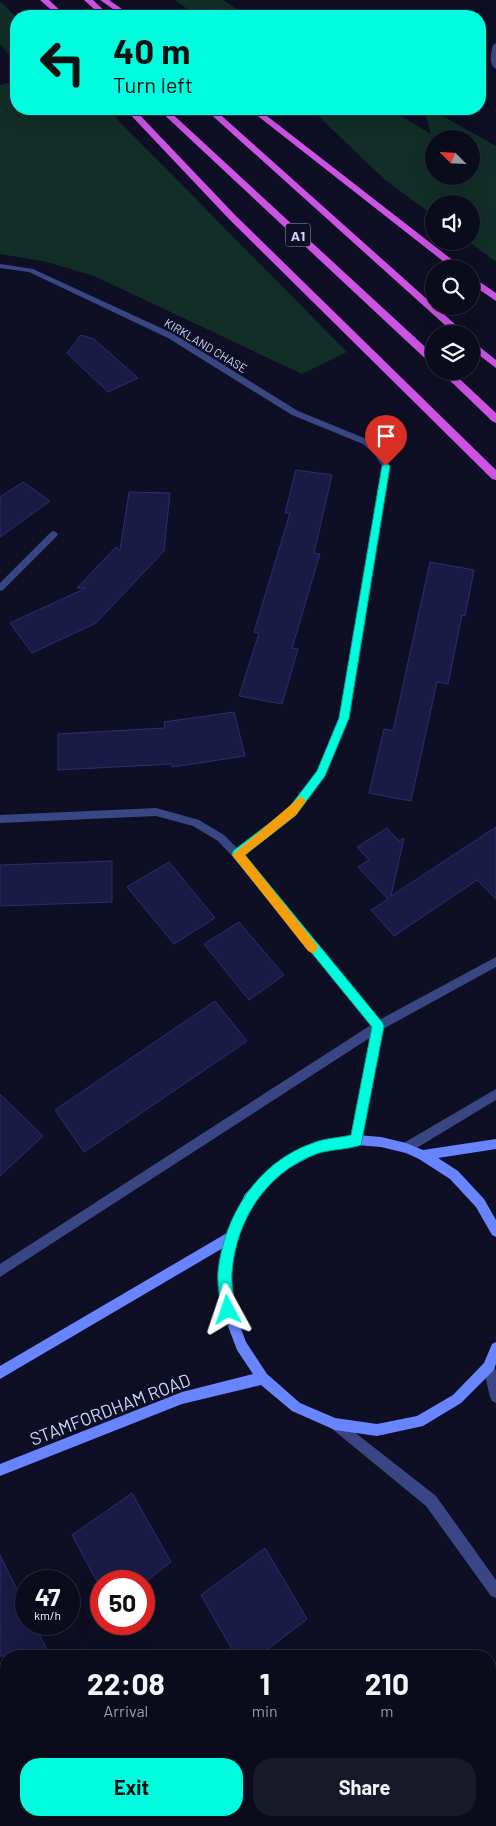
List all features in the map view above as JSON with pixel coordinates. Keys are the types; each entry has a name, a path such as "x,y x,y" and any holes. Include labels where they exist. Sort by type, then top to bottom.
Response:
{"highway":[{"path":"44,0 55,10"},
{"path":"88,0 99,10"},
{"path":"104,0 119,10"},
{"path":"135,115 232,217 496,476"},
{"name":"A1","path":"168,115 425,353"},
{"name":"A1","path":"216,115 451,325"},
{"path":"261,115 447,260"},
{"path":"480,286 496,298"},
{"path":"480,351 496,365"},
{"path":"455,380 496,419"}],"main road":[{"path":"496,1231 480,1202 454,1175 423,1155 406,1148 381,1142 357,1140 315,1148 278,1168 249,1198 231,1237 225,1273 228,1310 241,1346 263,1378 296,1407 335,1424 377,1430 419,1422 457,1399 488,1367 496,1348"},
{"path":"423,1155 496,1144"},
{"path":"0,1373 231,1237"},
{"name":"STAMFORDHAM ROAD","path":"0,1470 182,1398 263,1378"}],"street":[{"path":"496,45 493,59 496,67"},
{"name":"KIRKLAND CHASE","path":"0,266 31,270 171,336 288,410 353,435 366,442 377,452 386,466 344,718 322,773 292,812 237,855"},
{"path":"0,588 54,534"},
{"path":"0,819 156,812 196,823 221,838 378,1026 357,1140"},
{"path":"0,1271 378,1026 496,962"},
{"path":"406,1148 496,1094"},
{"path":"488,1367 496,1397"},
{"path":"335,1424 431,1502 496,1591"}],"green space":[{"path":"175,0 223,0 238,10 189,10"},
{"path":"0,1 10,11 10,56 0,44"},
{"path":"10,82 10,115 113,115 347,352 302,374 94,276 47,262 0,254 0,85"},
{"path":"317,115 399,115 425,130 425,185 480,185 480,137 496,146 496,262 480,250 480,195 425,195 425,209 385,180"},
{"path":"426,115 441,115 467,130 430,130"}],"building":[{"path":"81,335 94,339 138,378 108,392 67,353"},
{"path":"296,470 332,475 314,553 320,554 292,648 298,649 282,704 239,696 259,633 254,632 290,513 285,513"},
{"path":"23,482 50,501 0,537 0,497"},
{"path":"129,492 170,493 164,551 96,623 32,653 10,623 86,588 77,588 116,547 120,550"},
{"path":"430,562 474,570 465,616 462,615 448,684 437,682 411,801 369,793 384,729 393,731"},
{"path":"234,712 245,756 172,767 172,764 58,770 58,734 165,728 164,722"},
{"path":"496,827 496,899 477,880 394,936 371,910 388,899 358,867 369,860 357,847 387,828 399,841 404,838 391,896"},
{"path":"112,861 112,902 0,906 0,865"},
{"path":"169,862 215,918 174,944 127,887"},
{"path":"239,922 284,975 249,1000 204,944"},
{"path":"215,1001 247,1041 84,1152 55,1110"},
{"path":"0,1094 43,1136 0,1176"},
{"path":"132,1493 171,1562 155,1574 155,1570 91,1570 72,1535"},
{"path":"265,1548 307,1619 267,1650 233,1650 201,1595"},
{"path":"0,1555 15,1586 15,1635 40,1635 47,1650 0,1650"}],"slow traffic":[{"path":"301,801 292,812 237,855 312,947"}],"route":[{"path":"228,1310 225,1273 231,1237 249,1198 278,1168 315,1148 357,1140 378,1026 237,855 292,812 322,773 344,718 386,466"}]}
